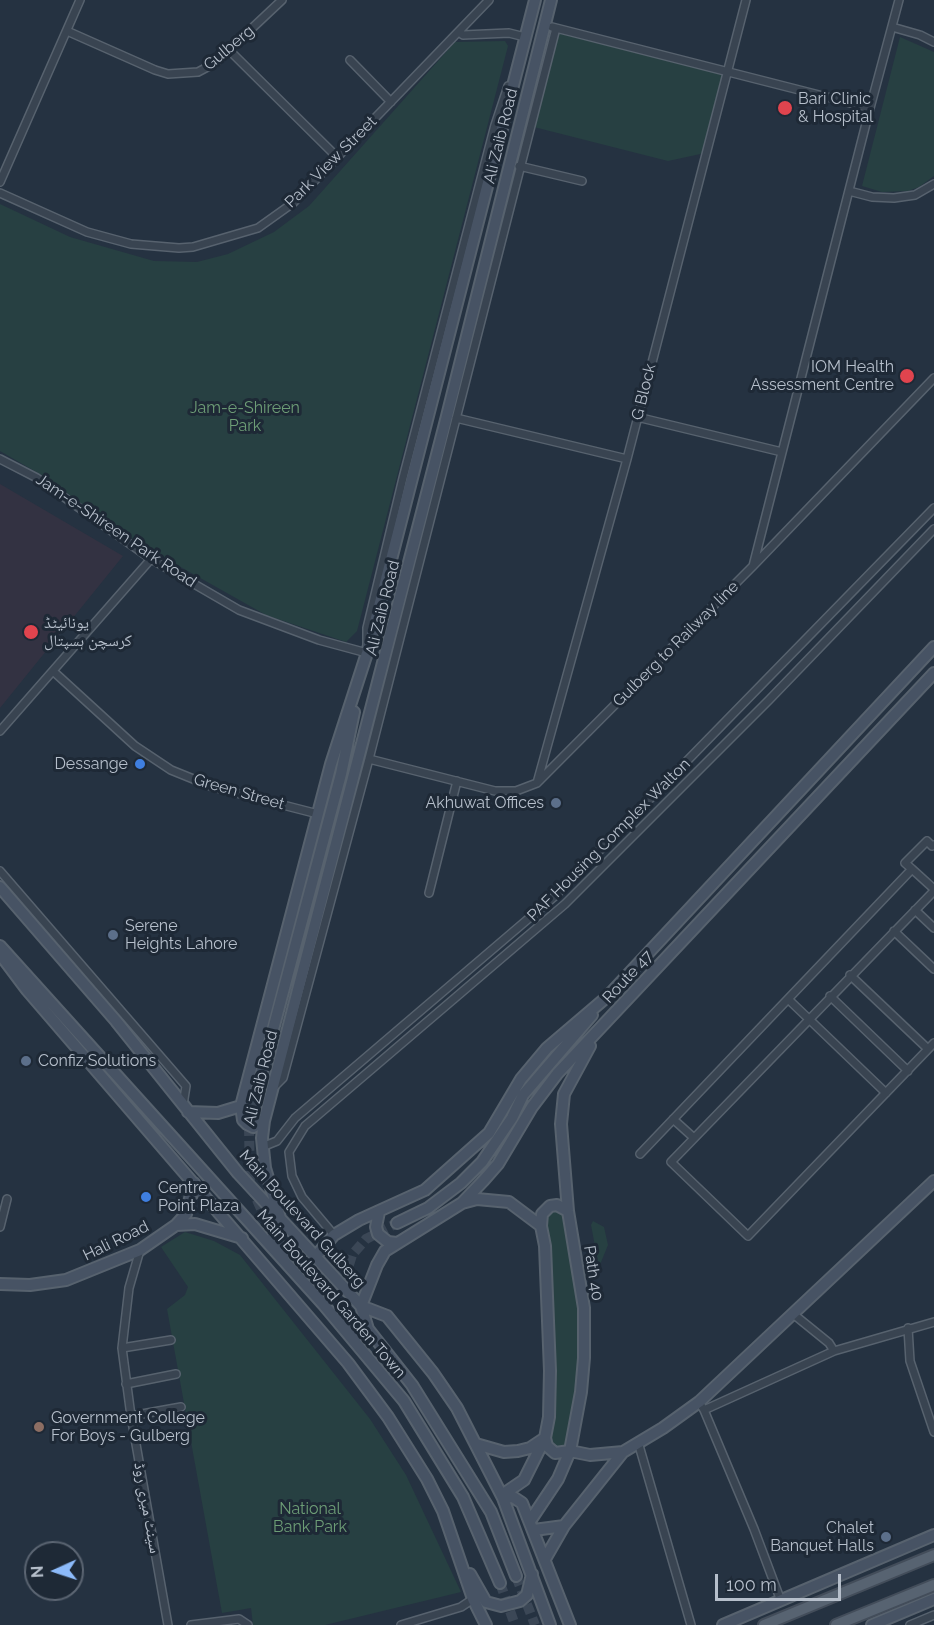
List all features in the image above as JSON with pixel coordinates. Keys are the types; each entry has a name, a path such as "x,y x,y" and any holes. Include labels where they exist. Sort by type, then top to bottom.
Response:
{"main road":[{"name":"Ali Zaib Road","path":"280,1218 265,1168 262,1147 264,1121 550,27 551,1"},
{"name":"Ali Zaib Road","path":"186,1108 218,1113 241,1106 318,814 366,653 503,130 533,3"},
{"name":"Route 47","path":"315,1257 334,1235 359,1220 425,1190 489,1133 517,1085 547,1048 608,996 934,647"},
{"path":"259,1082 341,774 366,653"},
{"name":"Route 47","path":"361,1306 380,1258 397,1243 462,1203 498,1164 547,1085 934,673"},
{"name":"Main Boulevard Gulberg","path":"0,887 116,1021 238,1173 361,1306 387,1316 438,1380 457,1407 502,1497 550,1625"},
{"name":"Main Boulevard Garden Town","path":"0,946 323,1305 404,1401 454,1480 500,1583"},
{"path":"0,954 27,990 348,1363 388,1417 427,1479 443,1511 462,1560 473,1599 486,1625"},
{"path":"397,1223 428,1208 461,1183 482,1162 540,1071 608,996"},
{"name":"Path 40","path":"532,1525 558,1479 570,1451 581,1392 585,1334 580,1275 568,1211 561,1124 564,1094 602,1028"},
{"path":"241,1106 243,1120 247,1124 253,1127 264,1121"},
{"path":"545,1559 564,1526 623,1452 701,1406 792,1313 934,1181"},
{"path":"176,1225 186,1214 194,1183"},
{"path":"462,1203 477,1199 509,1202 541,1226"},
{"path":"502,1497 524,1480 545,1438 550,1406 550,1371 542,1214 550,1206 557,1205 568,1211"},
{"path":"379,1212 375,1227 378,1234 388,1242 397,1243"},
{"path":"176,1225 195,1224 242,1238"},
{"name":"Hali Road","path":"0,1284 30,1285 66,1280 140,1250 176,1225"},
{"path":"273,1236 323,1305"},
{"name":"Main Boulevard Garden Town","path":"361,1306 368,1329 412,1385 490,1512 516,1576"},
{"path":"343,1309 365,1353"},
{"path":"545,1438 547,1446 555,1454 570,1451 590,1455 623,1452"},
{"path":"476,1444 504,1452 530,1448 545,1438"},
{"path":"502,1497 517,1498 532,1525 570,1625"},
{"path":"532,1525 564,1526"},
{"path":"723,1625 934,1535"},
{"path":"764,1625 934,1556"},
{"path":"462,1560 486,1602 501,1606 520,1601 527,1595 532,1574"},
{"path":"836,1625 934,1585"},
{"path":"872,1625 934,1599"}],"street":[{"path":"0,182 80,0"},
{"name":"Gulberg","path":"67,31 168,74 206,69 282,0"},
{"name":"Park View Street","path":"0,193 110,240 157,247 194,247 244,233 272,220 293,203 489,0"},
{"name":"G Block","path":"537,783 627,459 746,0"},
{"path":"753,566 899,0"},
{"path":"272,1089 283,1078 369,759 519,166 550,27 870,108"},
{"path":"892,27 920,35 934,42"},
{"path":"459,32 464,35 509,33 525,37"},
{"path":"229,50 337,157"},
{"path":"350,60 391,102"},
{"path":"519,166 582,181"},
{"path":"849,191 872,197 894,198 915,195 933,188"},
{"name":"Gulberg to Railway line","path":"369,759 495,791 516,791 537,783 753,566 934,378"},
{"path":"637,417 782,452"},
{"path":"456,418 627,459"},
{"name":"Jam-e-Shireen Park Road","path":"0,459 37,478 151,559 239,610 319,640 366,653"},
{"name":"PAF Housing Complex Walton","path":"262,1147 277,1142 301,1112 555,896 934,508"},
{"name":"PAF Housing Complex Walton","path":"334,1235 302,1197 292,1176 289,1152 305,1126 565,904 769,700 934,529"},
{"path":"0,731 151,559"},
{"name":"Green Street","path":"53,671 135,746 171,770 213,787 318,814"},
{"path":"429,893 457,781"},
{"path":"933,846 927,841 905,863 934,890 671,1162 748,1236 934,1043"},
{"path":"640,1154 912,869"},
{"path":"0,871 186,1086 186,1108"},
{"path":"915,910 934,928"},
{"path":"894,931 934,969"},
{"path":"850,975 928,1049"},
{"path":"830,996 908,1071"},
{"path":"788,999 886,1093"},
{"path":"673,1119 694,1138"},
{"path":"0,1227 8,1199"},
{"name":"سینٹ میری روڈ","path":"140,1250 129,1288 122,1348 131,1416 168,1625"},
{"path":"792,1313 830,1343 834,1351"},
{"path":"781,1601 754,1529 701,1406 834,1351 934,1322"},
{"path":"908,1328 910,1362 934,1432"},
{"path":"122,1348 171,1340"},
{"path":"126,1384 176,1374"},
{"path":"131,1416 181,1407"},
{"path":"638,1442 691,1625"},
{"path":"401,1625 419,1623 461,1607 473,1599"},
{"path":"910,1625 934,1615"},
{"path":"191,1625 239,1619 248,1625"}],"shaded area":[{"name":"یونائیٹڈ کرسچن ہسپتال","path":"0,484 123,556 0,708"}],"green space":[{"path":"556,28 726,70 705,153 668,161 530,126"},
{"path":"900,37 934,52 934,176 919,187 908,191 882,192 862,186"},
{"name":"Jam-e-Shireen Park","path":"505,41 508,46 357,631 346,642 266,615 138,543 38,473 0,451 0,204 70,237 154,261 197,262 228,254 274,232 309,206 455,42"},
{"path":"546,1208 568,1211 585,1334 570,1451 550,1451"},
{"path":"593,1221 604,1227 608,1245 599,1267 591,1225"},
{"name":"National Bank Park","path":"185,1232 214,1241 240,1255 370,1419 406,1475 461,1592 325,1625 253,1625 251,1608 222,1613 167,1309 185,1295 188,1287 161,1247"}],"tunnel":[{"path":"259,1082 249,1126 250,1184 273,1236"},
{"path":"343,1309 341,1291 352,1255 366,1239 397,1223"},
{"path":"516,1576 535,1625"},
{"path":"500,1583 515,1625"}],"place":[{"name":"Bari Clinic & Hospital","path":"785,108"},
{"name":"IOM Health Assessment Centre","path":"907,376"},
{"name":"یونائیٹڈ کرسچن ہسپتال","path":"31,632"},
{"name":"Dessange","path":"140,764"},
{"name":"Akhuwat Offices","path":"556,803"},
{"name":"Serene Heights Lahore","path":"113,935"},
{"name":"Confiz Solutions","path":"26,1061"},
{"name":"Centre Point Plaza","path":"146,1197"},
{"name":"Government College For Boys - Gulberg","path":"39,1427"},
{"name":"Chalet Banquet Halls","path":"886,1537"}]}
